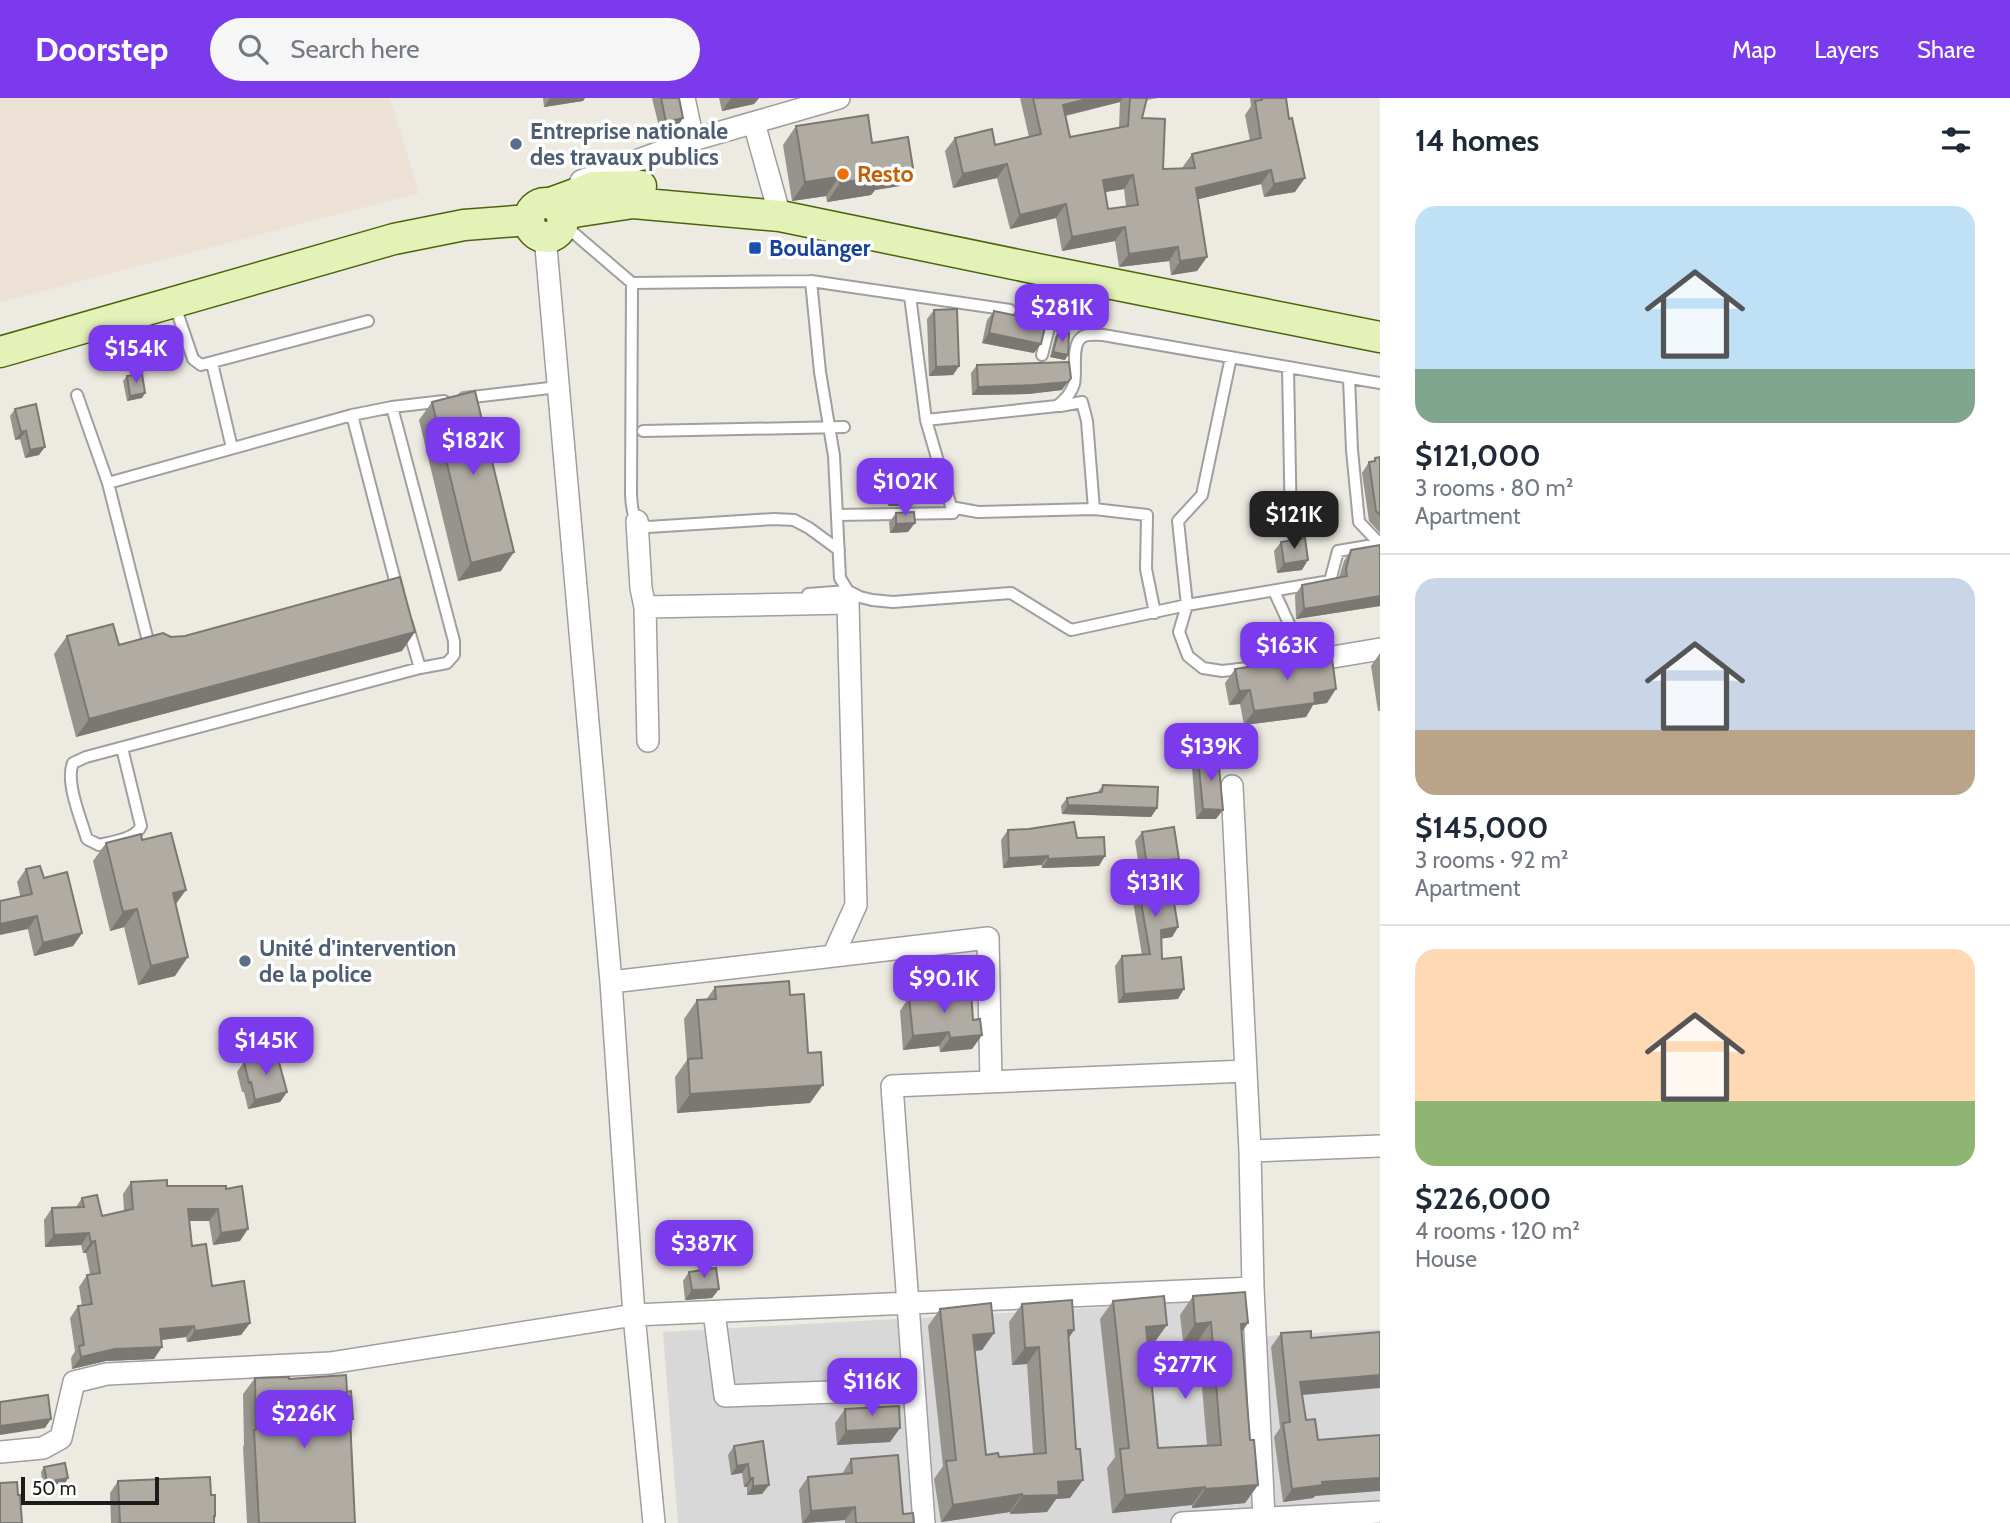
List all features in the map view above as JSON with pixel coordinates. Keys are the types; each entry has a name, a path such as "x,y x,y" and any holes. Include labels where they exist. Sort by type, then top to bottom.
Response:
{"main road":[{"path":"0,352 394,239 464,225 548,217 633,203 780,216 1380,337"}],"street":[{"path":"684,98 693,141"},
{"path":"654,1523 634,1315 611,982 558,387 548,217 579,182 693,141 839,98"},
{"path":"754,122 780,216"},
{"path":"637,521 641,588 645,607 648,741"},
{"path":"645,607 848,603 856,905 833,956"},
{"path":"1297,661 1380,649"},
{"path":"1232,786 1251,1151 1253,1288 1264,1518"},
{"path":"611,982 988,938 991,1082"},
{"path":"924,1523 892,1086 1246,1071"},
{"path":"1251,1151 1380,1146"},
{"path":"0,1452 43,1448 61,1438 74,1382 107,1374 330,1363 634,1315 1253,1288"},
{"path":"714,1312 725,1396 915,1390"},
{"path":"1182,1523 1376,1516"}],"lane":[{"path":"548,217 632,283 811,281 1010,310"},
{"path":"1042,355 1062,274"},
{"path":"811,281 820,372 834,456 840,578 848,591"},
{"path":"632,283 631,509 637,521 649,527 794,520 839,550"},
{"path":"910,296 926,420 953,513"},
{"path":"174,303 193,359 201,365 368,321"},
{"path":"1057,406 1068,397 1075,382 1076,346 1080,338 1090,334 1380,383"},
{"path":"1231,357 1202,495 1178,521 1186,605 1179,632 1188,656 1203,668 1222,671 1263,666"},
{"path":"212,363 232,448"},
{"path":"1288,367 1291,529"},
{"path":"1349,378 1359,522 1380,544"},
{"path":"108,483 352,415 392,407 558,387"},
{"path":"77,395 108,483 147,637 153,646 170,647"},
{"path":"926,420 1082,402 1087,421 1094,509"},
{"path":"121,748 140,831 135,835 99,845 87,839 71,782 70,769 73,763 86,757 447,663 454,655 454,641 392,407"},
{"path":"352,415 420,668"},
{"path":"643,431 844,427"},
{"path":"953,513 956,508 978,512 1094,509 1147,515 1146,569 1154,613"},
{"path":"837,515 953,513"},
{"path":"645,607 848,591 860,597 893,602 1011,593 1071,630 1186,605 1331,580 1338,551 1380,544"},
{"path":"383,588 396,584"},
{"path":"1274,591 1302,652 1297,661"}],"shaded area":[{"path":"0,98 390,98 419,193 0,302"},
{"path":"1253,1299 1267,1336 1380,1329 1380,1523 678,1523 663,1332"}],"building":[{"path":"661,98 679,98 683,118 666,122"},
{"path":"1033,98 1091,98 1063,105 1070,137 1128,126 1130,98 1147,98 1142,118 1165,119 1163,169 1195,168 1192,154 1261,138 1255,101 1262,98 1286,98 1305,178 1274,184 1271,170 1196,188 1207,257 1180,261 1178,247 1129,254 1125,227 1072,237 1066,204 1020,215 1007,164 963,174 955,138 992,129 995,145 1041,134","holes":["1133,175 1138,205 1108,209 1103,180"]},
{"path":"868,115 872,143 908,137 913,168 840,183 839,177 805,182 796,126"},
{"path":"957,309 959,366 936,367 934,310"},
{"path":"994,311 1042,321 1041,327 1045,327 1041,344 989,333"},
{"path":"1058,333 1069,333 1068,355 1053,352"},
{"path":"1069,362 1071,378 1068,382 978,387 977,365"},
{"path":"142,374 145,393 130,396 127,376"},
{"path":"475,391 514,552 471,563 432,402"},
{"path":"36,404 45,447 30,450 26,431 21,432 15,409"},
{"path":"1380,457 1380,515 1376,511 1369,462"},
{"path":"912,482 913,496 895,497 894,483"},
{"path":"914,512 915,523 896,524 896,513"},
{"path":"1305,538 1308,560 1284,564 1281,542"},
{"path":"1380,545 1380,596 1304,609 1302,585 1347,576 1351,550"},
{"path":"400,577 415,632 89,719 67,636 113,624 119,645 163,633 171,637 185,636"},
{"path":"1305,655 1312,659 1332,658 1336,689 1314,693 1315,703 1254,711 1250,690 1239,691 1235,669 1291,660 1291,657"},
{"path":"1218,756 1223,810 1203,809 1198,758"},
{"path":"1103,785 1158,787 1157,808 1068,805 1067,798 1102,792"},
{"path":"1074,822 1077,838 1104,837 1105,856 1009,858 1008,830"},
{"path":"1174,827 1179,859 1167,860 1178,927 1161,930 1162,959 1181,957 1184,989 1124,994 1122,956 1150,954 1135,867 1147,866 1142,832"},
{"path":"171,833 186,890 173,893 188,957 151,966 137,909 123,912 106,843 141,834 142,840"},
{"path":"40,866 44,878 67,872 82,933 43,943 37,916 0,924 0,901 32,894 26,869"},
{"path":"789,981 790,995 804,994 808,1053 821,1052 823,1085 690,1094 688,1059 702,1058 697,1000 716,999 715,987"},
{"path":"971,991 973,1020 980,1019 982,1035 950,1038 949,1032 913,1036 909,997"},
{"path":"277,1055 287,1092 255,1100 244,1062"},
{"path":"167,1180 167,1186 226,1186 226,1189 242,1186 248,1229 221,1233 218,1209 188,1209 192,1246 206,1244 212,1286 244,1281 250,1323 195,1331 194,1326 160,1329 162,1347 115,1349 81,1357 79,1346 84,1345 78,1306 92,1304 87,1275 100,1273 95,1241 91,1242 89,1233 54,1235 52,1208 84,1207 82,1198 97,1195 102,1216 133,1209 131,1182"},
{"path":"716,1268 719,1289 692,1290 689,1272"},
{"path":"1245,1292 1248,1323 1241,1324 1250,1440 1254,1440 1258,1485 1125,1495 1120,1449 1129,1448 1113,1301 1164,1296 1167,1325 1146,1327 1158,1448 1221,1445 1211,1322 1195,1324 1193,1296"},
{"path":"1072,1300 1074,1330 1068,1330 1076,1449 1080,1449 1083,1480 1058,1482 1059,1495 1022,1494 953,1505 946,1461 956,1460 940,1309 991,1303 994,1333 973,1335 986,1455 998,1453 999,1457 1046,1453 1039,1347 1025,1348 1022,1304"},
{"path":"1311,1331 1311,1338 1380,1332 1380,1375 1300,1382 1306,1420 1315,1419 1318,1440 1380,1435 1380,1478 1322,1482 1323,1485 1292,1489 1283,1423 1290,1422 1281,1333"},
{"path":"346,1375 347,1392 351,1391 353,1419 350,1419 355,1523 259,1523 254,1430 255,1378 289,1379"},
{"path":"48,1395 51,1419 0,1426 0,1402"},
{"path":"899,1406 900,1428 846,1431 845,1409"},
{"path":"763,1441 769,1485 753,1486 748,1464 737,1466 734,1446"},
{"path":"898,1455 903,1514 913,1513 914,1523 856,1523 855,1507 811,1511 808,1477 852,1473 851,1459"},
{"path":"65,1463 68,1478 47,1482 44,1467"},
{"path":"210,1477 211,1495 215,1495 214,1523 118,1523 118,1481"},
{"path":"17,1482 22,1523 0,1523 0,1483"}],"place":[{"name":"Entreprise nationale des travaux publics","path":"516,144"},
{"name":"Resto","path":"843,174"},
{"name":"Boulanger","path":"755,248"},
{"name":"Unité d'intervention de la police","path":"245,961"}]}
